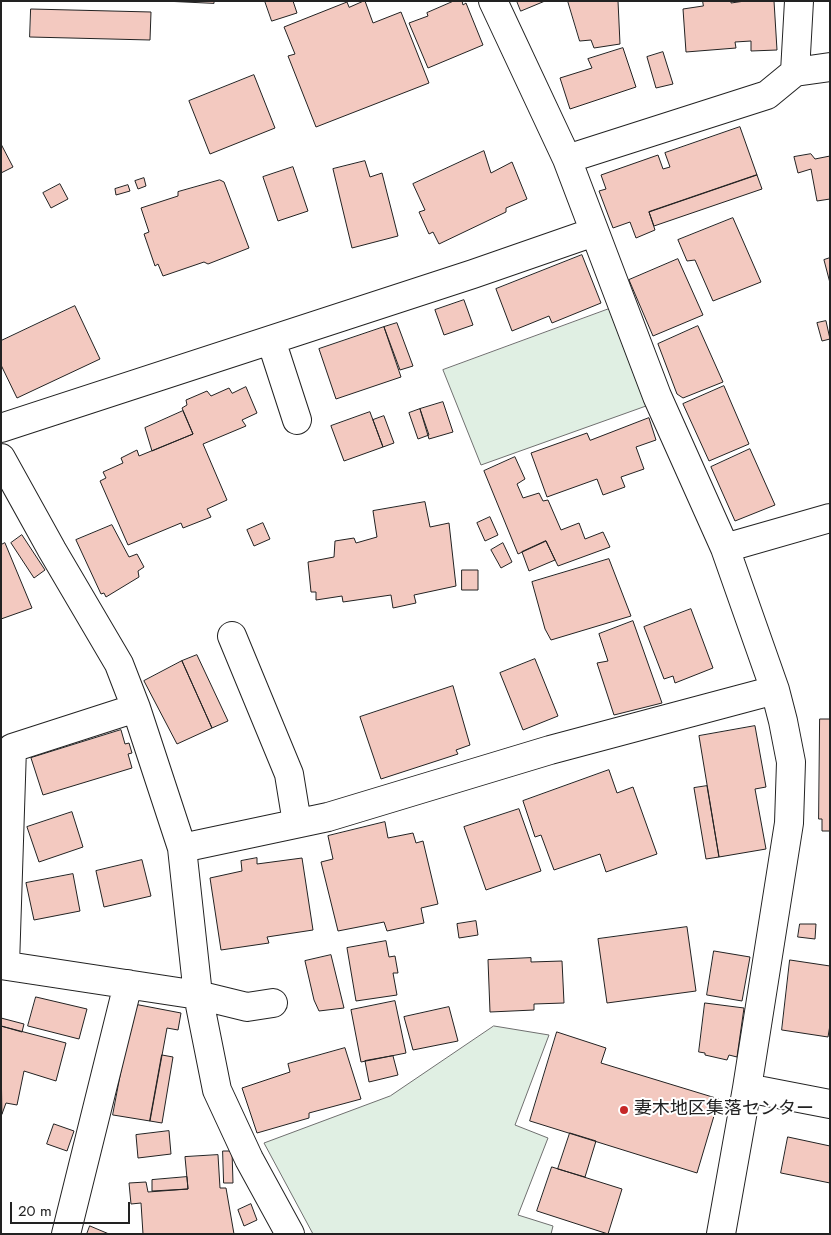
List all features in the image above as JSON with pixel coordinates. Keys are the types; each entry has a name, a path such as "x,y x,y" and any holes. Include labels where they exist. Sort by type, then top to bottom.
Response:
{"street":[{"path":"493,1 567,159 657,396 725,548 775,690 792,762 789,823 747,1088 721,1234"},
{"path":"795,72 799,1"},
{"path":"567,159 767,95 795,72 830,66"},
{"path":"1,428 473,274 594,232"},
{"path":"272,340 297,420"},
{"path":"1,458 119,664 136,708 182,848 198,995 217,1090 249,1159 290,1234"},
{"path":"725,548 830,518"},
{"path":"232,636 289,774 297,823"},
{"path":"182,848 328,817 550,750 775,690"},
{"path":"136,708 12,748 3,965 198,995 247,1007 273,1002"},
{"path":"66,1234 128,984"},
{"path":"747,1088 830,1104"}],"green space":[{"path":"609,309 646,406 481,465 443,370"},
{"path":"494,1026 549,1035 515,1125 548,1138 518,1215 553,1226 551,1234 313,1234 264,1143 390,1096"}],"building":[{"path":"164,1 214,1 214,3"},
{"path":"265,1 293,1 297,13 272,21"},
{"path":"365,1 373,23 401,12 429,83 316,127 288,56 295,54 284,27 347,2 349,7"},
{"path":"454,1 462,1 463,5 466,3 483,45 428,68 409,23 428,16 427,13"},
{"path":"517,1 545,1 521,11"},
{"path":"568,1 618,1 620,44 594,48 591,40 580,41"},
{"path":"703,1 731,1 731,3 774,1 777,50 751,51 751,41 735,42 736,48 686,52 683,9 703,6"},
{"path":"31,9 151,12 150,40 30,37"},
{"path":"623,48 636,87 570,109 560,78 592,68 588,59"},
{"path":"663,52 673,84 656,88 647,57"},
{"path":"254,75 275,128 210,154 189,101"},
{"path":"740,127 757,175 649,212 655,230 636,238 630,222 613,228 599,191 606,189 601,175 658,155 663,169 670,167 665,153"},
{"path":"1,144 13,167 1,173"},
{"path":"484,151 491,173 512,162 527,199 506,208 506,212 439,244 433,232 429,234 419,212 425,210 413,184"},
{"path":"811,154 815,159 830,156 830,199 817,201 811,169 798,173 794,157"},
{"path":"365,161 370,177 382,173 398,236 352,248 333,169"},
{"path":"293,167 308,211 278,221 263,177"},
{"path":"757,175 762,189 654,226 649,212"},
{"path":"144,178 146,186 138,189 135,181"},
{"path":"220,180 224,182 249,248 208,264 204,262 163,276 158,264 155,266 144,234 149,232 141,208 178,196 178,192"},
{"path":"60,184 68,199 51,208 43,193"},
{"path":"128,185 130,191 116,195 115,189"},
{"path":"733,218 761,282 713,301 695,260 687,261 678,240"},
{"path":"582,255 601,303 552,323 549,316 512,331 496,289"},
{"path":"830,258 830,283 824,260"},
{"path":"678,259 703,315 653,336 629,280"},
{"path":"464,300 473,325 444,335 435,310"},
{"path":"75,306 100,359 17,398 1,365 1,341"},
{"path":"826,321 830,339 822,341 817,323"},
{"path":"397,323 413,366 400,370 384,327"},
{"path":"698,326 723,382 683,398 677,394 658,344"},
{"path":"384,327 401,377 336,399 319,349"},
{"path":"724,386 749,444 709,461 683,404"},
{"path":"246,387 257,413 242,420 246,426 203,444 227,500 207,509 211,517 183,528 181,523 128,545 100,481 106,478 103,472 123,463 121,458 137,450 139,456 193,434 182,408 187,405 186,400 207,391 211,396 229,388 232,393"},
{"path":"443,402 453,432 429,439 420,409"},
{"path":"420,409 429,435 418,439 409,413"},
{"path":"183,411 193,434 152,451 145,428"},
{"path":"370,412 383,447 344,461 331,426"},
{"path":"384,416 394,443 383,447 373,420"},
{"path":"649,418 656,440 636,447 644,469 621,477 625,487 603,495 597,479 547,497 531,453 587,433 590,440"},
{"path":"750,449 775,505 735,521 711,467"},
{"path":"515,457 525,479 517,484 523,498 539,493 543,501 548,500 561,530 579,523 585,539 603,532 610,547 558,566 546,541 518,554 484,471"},
{"path":"425,502 430,527 449,523 456,586 414,595 416,603 393,608 391,595 343,602 342,596 316,600 316,592 311,592 308,562 334,557 335,541 354,538 356,543 377,537 373,511"},
{"path":"490,517 498,535 485,541 477,523"},
{"path":"263,523 270,539 254,546 247,530"},
{"path":"112,525 129,557 137,554 144,567 138,571 139,577 106,597 104,593 101,594 76,540"},
{"path":"22,535 45,570 34,578 11,543"},
{"path":"546,541 555,560 529,571 522,552"},
{"path":"5,543 32,608 1,619 1,545"},
{"path":"503,543 512,562 501,568 491,550"},
{"path":"609,559 631,616 551,640 545,629 532,582"},
{"path":"462,570 478,570 478,590 462,590"},
{"path":"691,609 713,668 675,683 673,676 664,679 644,627"},
{"path":"633,621 662,703 614,715 597,663 608,661 599,634"},
{"path":"197,655 228,721 212,728 182,661"},
{"path":"535,659 558,716 523,730 500,673"},
{"path":"182,661 212,728 177,744 144,681"},
{"path":"453,686 470,745 456,750 458,754 381,779 360,717"},
{"path":"820,719 830,719 830,831 822,831 822,819 819,819"},
{"path":"755,726 766,787 755,789 766,849 719,857 699,736"},
{"path":"121,730 125,744 129,743 132,753 128,754 132,768 43,795 31,758"},
{"path":"609,770 617,793 633,787 657,854 606,872 600,854 554,870 541,835 535,837 523,801"},
{"path":"707,786 719,857 706,859 694,788"},
{"path":"519,809 541,871 486,890 464,827"},
{"path":"72,812 83,847 39,862 27,827"},
{"path":"385,822 388,838 413,833 416,843 423,841 438,904 421,908 424,923 387,931 384,922 338,931 321,862 333,859 328,836"},
{"path":"257,858 257,864 302,858 313,930 267,937 269,943 221,950 210,878 242,871 241,861"},
{"path":"142,860 151,896 104,907 96,871"},
{"path":"73,874 80,911 34,920 26,883"},
{"path":"476,921 478,935 459,938 457,924"},
{"path":"800,924 816,924 815,939 798,937"},
{"path":"687,927 696,991 607,1003 598,939"},
{"path":"386,941 389,957 395,956 398,973 393,973 397,995 356,1001 347,948"},
{"path":"714,951 750,957 742,1001 707,995"},
{"path":"331,955 344,1008 319,1011 314,1000 305,961"},
{"path":"531,958 531,962 562,961 564,1003 534,1004 534,1010 490,1012 488,960"},
{"path":"790,960 830,966 830,1025 828,1037 782,1030"},
{"path":"36,997 87,1009 79,1039 28,1026"},
{"path":"395,1001 406,1053 361,1062 351,1010"},
{"path":"705,1003 744,1008 737,1057 729,1055 727,1060 699,1052"},
{"path":"134,1004 181,1013 178,1030 167,1028 150,1121 113,1115"},
{"path":"449,1007 458,1041 413,1050 404,1017"},
{"path":"1,1018 24,1024 22,1032 1,1026"},
{"path":"1,1026 66,1043 56,1081 24,1071 17,1105 6,1103 2,1114"},
{"name":"妻木地区集落センター","path":"557,1032 606,1048 601,1063 719,1099 697,1173 530,1121"},
{"path":"345,1048 361,1099 309,1113 309,1118 257,1133 242,1088 290,1072 288,1064"},
{"path":"162,1055 173,1057 162,1123 150,1121"},
{"path":"393,1056 398,1075 369,1082 365,1061"},
{"path":"54,1124 74,1131 67,1151 47,1144"},
{"path":"169,1131 171,1154 138,1158 136,1135"},
{"path":"570,1133 596,1141 585,1177 558,1169"},
{"path":"788,1137 830,1146 830,1183 781,1173"},
{"path":"223,1151 232,1151 233,1183 224,1183"},
{"path":"218,1155 220,1188 226,1188 234,1234 143,1234 141,1203 131,1204 129,1183 146,1182 148,1192 188,1189 185,1157"},
{"path":"552,1167 622,1189 608,1234 537,1211"},
{"path":"187,1177 188,1189 152,1191 152,1180"},
{"path":"251,1204 257,1220 244,1226 238,1210"},
{"path":"90,1226 109,1234 87,1234"}],"place":[{"name":"妻木地区集落センター","path":"624,1110"}]}
